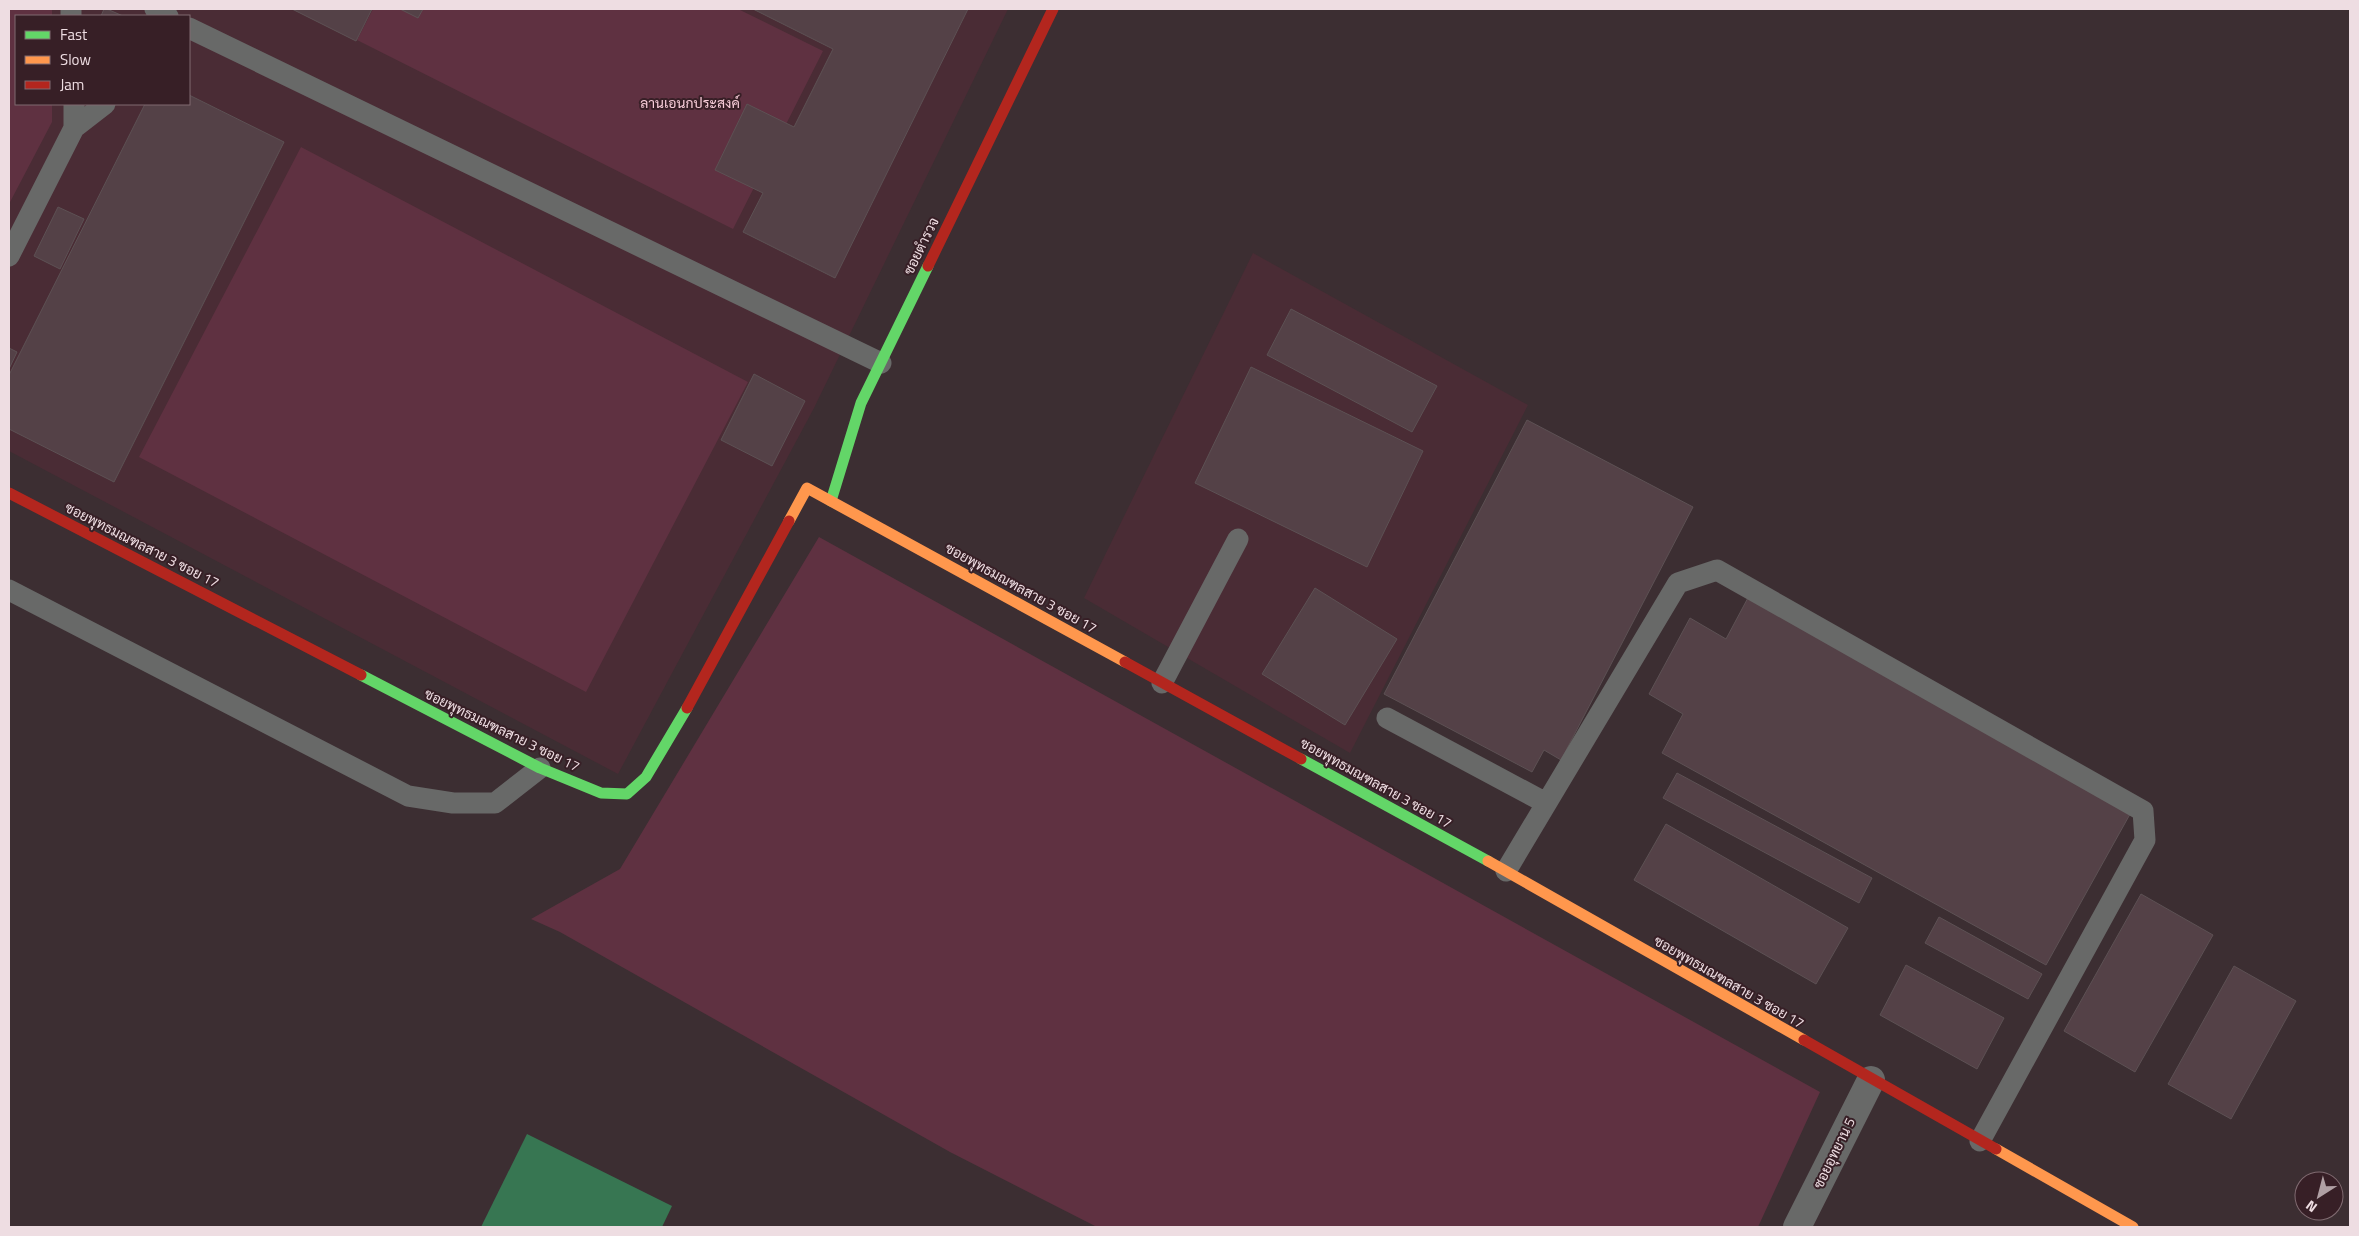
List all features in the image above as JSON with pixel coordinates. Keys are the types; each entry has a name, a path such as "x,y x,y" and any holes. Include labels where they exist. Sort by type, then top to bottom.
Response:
{"street":[{"name":"ซอยตำรวจ","path":"831,501 862,403 1053,9"},
{"name":"ซอยพุทธมณฑลสาย 3 ซอย 17","path":"9,493 540,768 601,793 627,794 646,777 668,742 807,488 1506,871 1871,1080 2133,1227"},
{"name":"ซอยอุทยาน 5","path":"1798,1227 1871,1080"}],"lane":[{"path":"155,9 166,15"},
{"path":"191,32 881,363"},
{"path":"74,105 74,128"},
{"path":"9,256 74,128 104,105"},
{"path":"1162,683 1238,539"},
{"path":"1506,871 1678,583 1718,570 2143,811 2145,840 1980,1141"},
{"path":"9,590 408,796 453,803 495,803 540,768"},
{"path":"1387,718 1546,803"}],"shaded area":[{"path":"9,9 1008,9 814,408 618,774 9,451"},
{"path":"1253,253 1528,405 1350,753 1084,598"},
{"path":"527,1134 672,1206 662,1227 481,1227"}],"green space":[{"path":"9,9 52,9 52,15 15,15 15,105 52,105 52,122 9,204"},
{"name":"ลานเอนกประสงค์","path":"373,9 738,9 823,51 733,229 357,40"},
{"path":"301,147 748,382 586,692 139,457"},
{"path":"819,537 1820,1092 1758,1227 1097,1227 950,1152 560,932 531,919 620,869"}],"building":[{"path":"104,9 107,9 121,15 101,15"},
{"path":"292,9 372,9 356,41"},
{"path":"400,9 423,9 418,18"},
{"path":"753,9 968,9 835,278 743,232 763,193 715,170 747,104 794,127 833,49"},
{"path":"190,95 284,142 114,482 9,429 9,375 144,105 190,105"},
{"path":"58,207 84,219 60,269 34,256"},
{"path":"1291,309 1437,386 1412,432 1267,355"},
{"path":"9,348 17,352 9,369"},
{"path":"1251,367 1423,451 1367,567 1195,483"},
{"path":"754,374 805,401 772,466 721,440"},
{"path":"1527,420 1693,507 1561,760 1544,750 1532,772 1384,694"},
{"path":"1315,588 1397,639 1345,725 1262,674"},
{"path":"1750,594 2134,807 2046,965 1662,753 1683,714 1649,694 1690,618 1726,639"},
{"path":"1677,773 1872,878 1859,903 1663,798"},
{"path":"1666,824 1848,928 1816,984 1634,880"},
{"path":"2141,894 2213,935 2135,1072 2064,1031"},
{"path":"1939,917 2042,974 2028,999 1925,943"},
{"path":"1906,965 2004,1018 1977,1069 1880,1015"},
{"path":"2234,966 2296,1001 2231,1119 2168,1084"}],"traffic: fast":[{"path":"831,501 861,403 928,266"},
{"path":"361,675 540,768 601,793 627,794 646,777 687,708"},
{"path":"1301,759 1488,861"}],"traffic: slow":[{"path":"789,521 807,488 1125,662"},
{"path":"1488,861 1804,1040"},
{"path":"1996,1149 2133,1227"}],"traffic: jam":[{"path":"928,266 1053,9"},
{"path":"9,493 361,675"},
{"path":"687,708 789,521"},
{"path":"1125,662 1301,759"},
{"path":"1804,1040 1996,1149"}]}
